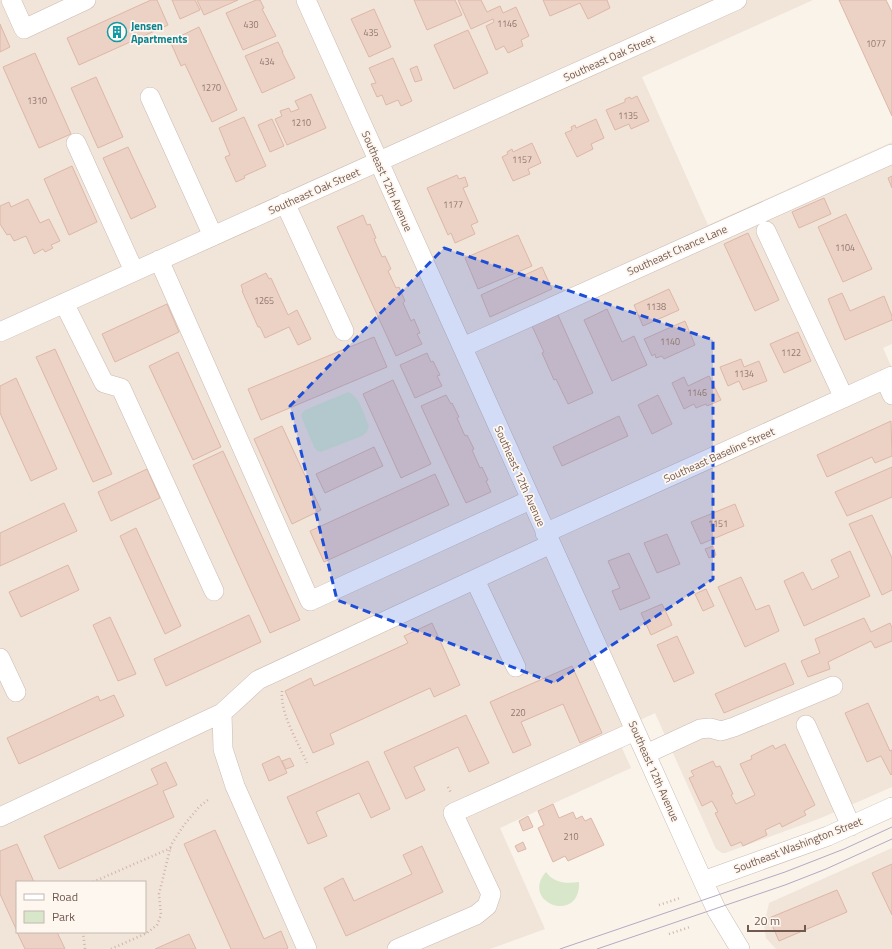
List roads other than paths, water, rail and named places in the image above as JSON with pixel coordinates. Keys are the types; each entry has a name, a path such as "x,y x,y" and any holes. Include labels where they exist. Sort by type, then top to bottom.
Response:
{"street":[{"path":"11,0 24,29 86,0"},
{"name":"Southeast 12th Avenue","path":"306,0 703,881 716,909 740,949"},
{"name":"Southeast Oak Street","path":"0,332 737,0"},
{"path":"150,97 213,236"},
{"path":"76,144 134,272"},
{"name":"Southeast Chance Lane","path":"463,346 892,154"},
{"path":"285,203 344,331"},
{"path":"766,231 844,398"},
{"path":"159,260 310,601 530,500"},
{"path":"64,303 104,383 121,388 214,591"},
{"name":"Southeast Baseline Street","path":"0,817 222,712 258,680 475,580 548,538 844,398 890,384"},
{"path":"475,580 516,667"},
{"path":"0,658 16,692"},
{"path":"646,754 700,729 710,728 721,731 734,727 833,686"},
{"path":"222,712 223,749 235,786 307,949"},
{"path":"806,726 851,826"},
{"path":"397,949 476,915 486,906 491,894 453,813 635,731"},
{"name":"Southeast Washington Street","path":"703,881 828,836 892,807"}],"tram line":[{"path":"560,949 785,872 844,849 892,827"},
{"path":"597,949 785,885 826,869 892,839"}],"place":[{"name":"Jensen Apartments","path":"117,32"}]}
